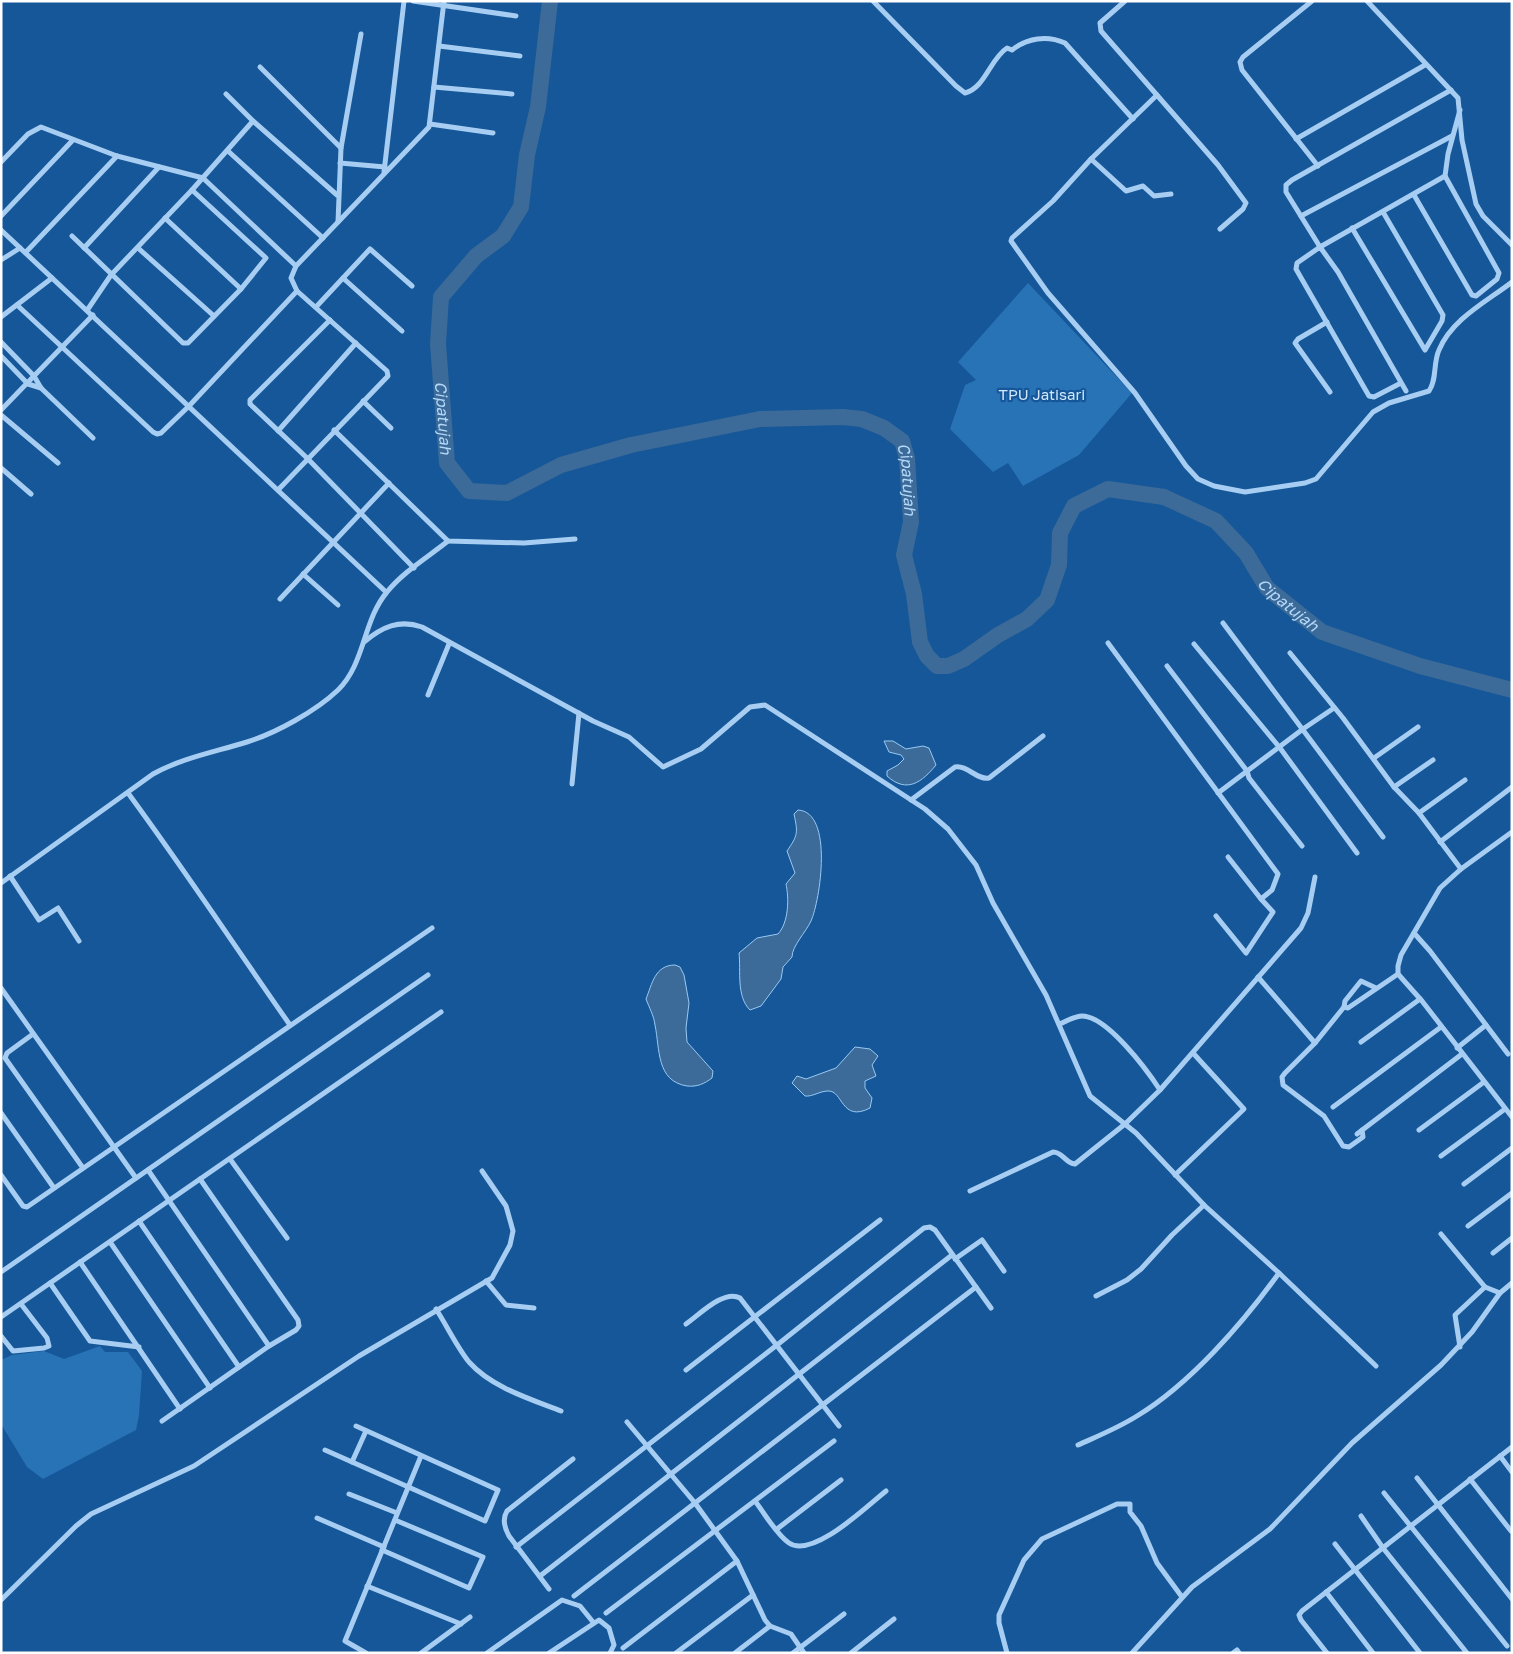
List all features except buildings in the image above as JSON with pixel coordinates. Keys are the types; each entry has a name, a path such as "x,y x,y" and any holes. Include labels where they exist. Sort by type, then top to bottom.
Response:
{"street":[{"path":"385,170 404,1"},
{"path":"413,1 444,3 516,16"},
{"path":"873,1 965,93 972,91 979,84 996,58 1007,48 1012,50 1023,41 1058,40 1065,43 1133,119"},
{"path":"1125,1 1100,23 1099,27 1218,166 1246,203 1243,209 1220,229"},
{"path":"1312,1 1243,57 1240,62 1242,70 1318,166"},
{"path":"1367,1 1458,98 1464,149 1476,204 1483,216 1512,245"},
{"path":"278,490 388,374 387,371 297,291 291,278 296,266 385,170 424,134 430,124 444,3"},
{"path":"338,222 341,148 360,34"},
{"path":"439,46 520,56"},
{"path":"1296,139 1425,64"},
{"path":"260,67 341,148"},
{"path":"434,87 512,94"},
{"path":"1406,391 1338,272 1286,192 1286,185 1451,90"},
{"path":"226,94 253,122 338,195"},
{"path":"1157,95 1011,241 1048,293 1135,394 1191,473 1214,486 1238,492 1255,492 1305,483 1316,479 1373,412 1389,403 1429,391 1434,381 1434,362 1450,330 1512,282"},
{"path":"1414,195 1472,295 1476,296 1497,279 1499,273 1448,186 1445,176 1452,136 1460,110"},
{"path":"88,309 111,275 192,190 253,122"},
{"path":"430,124 492,133"},
{"path":"1,162 28,134 37,128 45,128 72,141 117,156 203,178 296,266"},
{"path":"1301,216 1452,136"},
{"path":"1,216 72,141"},
{"path":"228,151 323,238"},
{"path":"26,252 117,156"},
{"path":"1091,159 1126,191 1143,186 1154,196 1171,194"},
{"path":"340,163 385,170"},
{"path":"84,248 159,166"},
{"path":"1401,383 1374,397 1369,396 1295,266 1320,247 1445,176"},
{"path":"72,236 111,275 185,343 189,342 241,288 265,261 266,256 192,190"},
{"path":"1352,228 1426,350 1442,321 1442,315 1383,212"},
{"path":"165,218 241,288"},
{"path":"1,230 88,309 332,544 386,592"},
{"path":"1,260 20,248"},
{"path":"138,248 214,316"},
{"path":"316,307 370,248 412,286"},
{"path":"1,317 52,278"},
{"path":"344,278 402,331"},
{"path":"17,305 156,434 161,433 189,406 297,291"},
{"path":"1,410 64,348 93,315"},
{"path":"330,320 250,400 251,406 307,458 414,568"},
{"path":"1327,322 1298,339 1295,343 1330,392"},
{"path":"1,342 34,376 41,388 93,438"},
{"path":"278,431 356,343"},
{"path":"1,356 28,384 41,388"},
{"path":"363,401 391,428"},
{"path":"1,414 58,463"},
{"path":"334,430 448,541"},
{"path":"1,468 31,494"},
{"path":"280,599 390,483"},
{"path":"1,883 145,779 168,766 249,742 294,721 343,685 352,670 386,592 448,541 498,543 575,539"},
{"path":"303,574 338,604"},
{"path":"1223,622 1383,838"},
{"path":"364,642 386,626 406,624 422,628 578,714 629,737 637,742 664,768 701,749 750,707 766,705 911,800 940,821 970,854 994,903 1060,1024 1088,1092 1106,1110 1125,1124 1204,1205 1279,1273 1376,1366"},
{"path":"1108,643 1278,874 1272,890 1261,898"},
{"path":"428,695 449,644"},
{"path":"1194,644 1280,748 1358,853"},
{"path":"1290,653 1374,758 1394,787 1420,813 1461,870"},
{"path":"1167,666 1247,771 1249,778 1302,846"},
{"path":"1218,793 1334,708"},
{"path":"572,784 578,714"},
{"path":"1374,758 1418,726"},
{"path":"911,800 955,767 962,767 983,778 989,778 1043,736"},
{"path":"1394,787 1433,760"},
{"path":"1420,813 1465,780"},
{"path":"1440,842 1512,787"},
{"path":"128,793 185,870 219,924 290,1025"},
{"path":"1512,832 1440,888 1399,961 1398,974 1420,999 1512,1117"},
{"path":"1216,916 1246,952 1273,912 1228,857"},
{"path":"10,876 39,920 58,908 79,941"},
{"path":"970,1191 1054,1152 1060,1154 1070,1163 1075,1164 1125,1124 1160,1090 1193,1053 1305,920 1310,906 1315,877"},
{"path":"1,1176 24,1207 432,928"},
{"path":"1414,933 1430,951 1508,1054"},
{"path":"1344,1007 1348,1008 1398,974"},
{"path":"1,1272 428,975"},
{"path":"1258,978 1315,1043"},
{"path":"1362,1130 1363,1137 1349,1147 1343,1146 1324,1116 1284,1085 1282,1078 1315,1043 1344,1007 1345,1001 1361,981 1376,988"},
{"path":"1,988 136,1178"},
{"path":"1361,1042 1420,999"},
{"path":"1,1317 441,1012"},
{"path":"1060,1024 1083,1016 1093,1019 1125,1044 1160,1090"},
{"path":"1457,1048 1486,1024"},
{"path":"1334,1107 1441,1027"},
{"path":"32,1034 7,1053 5,1058 83,1168"},
{"path":"1175,1175 1244,1109 1193,1053"},
{"path":"1357,1134 1462,1054"},
{"path":"1419,1130 1484,1082"},
{"path":"1441,1156 1505,1109"},
{"path":"1,1113 54,1188"},
{"path":"1464,1184 1512,1148"},
{"path":"230,1159 287,1238"},
{"path":"148,1170 269,1346"},
{"path":"1,1600 76,1526 91,1514 194,1466 359,1356 436,1309 492,1278 507,1253 513,1238 513,1231 506,1206 482,1171"},
{"path":"162,1421 269,1346 296,1330 299,1323 200,1179"},
{"path":"1468,1226 1512,1193"},
{"path":"1096,1296 1127,1280 1141,1269 1172,1235 1204,1205"},
{"path":"686,1370 880,1220"},
{"path":"139,1222 239,1367"},
{"path":"516,1547 648,1446 924,1228 930,1227 935,1230 991,1308"},
{"path":"1441,1234 1485,1287 1500,1293"},
{"path":"1493,1253 1512,1238"},
{"path":"540,1576 954,1257 982,1240 1004,1271"},
{"path":"110,1242 210,1388"},
{"path":"80,1262 180,1408"},
{"path":"1078,1445 1137,1416 1193,1371 1249,1313 1279,1273"},
{"path":"486,1281 506,1306 534,1308"},
{"path":"50,1283 90,1341 138,1348"},
{"path":"1132,1653 1182,1597 1209,1572 1270,1529 1352,1443 1425,1381 1460,1347 1500,1293 1512,1283"},
{"path":"574,1596 976,1287"},
{"path":"1460,1347 1455,1316 1485,1287"},
{"path":"686,1324 725,1297 734,1295 740,1298 839,1426"},
{"path":"1,1336 13,1351 49,1346 47,1338 21,1304"},
{"path":"436,1309 464,1355 479,1370 515,1393 561,1411"},
{"path":"627,1422 695,1503 737,1561 770,1626 791,1634 804,1653"},
{"path":"325,1450 485,1521 498,1490 356,1426"},
{"path":"352,1462 366,1431"},
{"path":"606,1612 716,1532 834,1441"},
{"path":"1327,1653 1300,1615 1326,1592 1512,1447"},
{"path":"366,1653 345,1642 421,1456"},
{"path":"1500,1456 1512,1472"},
{"path":"549,1589 516,1547 504,1528 505,1514 573,1459"},
{"path":"1417,1478 1440,1504 1512,1599"},
{"path":"1470,1479 1511,1531"},
{"path":"777,1530 841,1480"},
{"path":"755,1502 785,1540 800,1547 815,1544 886,1491"},
{"path":"1384,1493 1507,1646"},
{"path":"349,1494 398,1513"},
{"path":"1007,1653 999,1623 999,1615 1030,1552 1053,1533 1117,1504 1130,1504 1130,1512 1141,1526 1157,1563 1182,1597"},
{"path":"1361,1516 1383,1548 1467,1653"},
{"path":"317,1518 469,1588 482,1557 395,1520"},
{"path":"1335,1544 1420,1653"},
{"path":"623,1648 737,1561"},
{"path":"368,1586 461,1624"},
{"path":"1326,1592 1373,1653"},
{"path":"676,1653 753,1595"},
{"path":"487,1653 562,1600 580,1606 593,1622"},
{"path":"792,1653 844,1614"},
{"path":"421,1653 470,1617"},
{"path":"851,1653 894,1619"},
{"path":"549,1653 593,1622 602,1621 609,1628 614,1645 610,1653"},
{"path":"736,1653 770,1626"},
{"path":"1233,1653 1237,1650 1240,1653"}],"green space":[{"name":"TPU Jatisari","path":"1028,283 1132,393 1079,455 1023,486 1008,463 993,472 950,429 965,385 976,380 958,362"},
{"path":"100,1346 105,1352 128,1352 142,1371 136,1430 43,1479 27,1467 1,1424 1,1360 12,1355 44,1351 64,1359"}],"shaded area":[{"path":"884,741 893,741 906,749 923,746 929,748 936,765 920,781 914,784 901,784 894,781 887,776 887,771 904,759 901,755 889,752"},
{"path":"798,810 809,815 816,825 820,841 820,878 815,911 809,925 794,948 792,957 783,967 781,979 761,1006 750,1010 741,991 739,953 757,938 778,934 782,929 788,903 786,884 795,873 787,851 796,834 794,814"},
{"path":"675,965 680,967 684,975 689,1003 686,1028 687,1042 713,1071 712,1078 697,1085 687,1086 677,1083 665,1071 659,1054 654,1018 646,999 655,976 663,968"},
{"path":"855,1047 870,1049 878,1056 872,1065 876,1076 865,1081 865,1088 872,1098 870,1108 860,1112 853,1112 833,1092 825,1091 805,1096 792,1083 797,1076 806,1079 836,1068"}],"waterway":[{"name":"Cipatujah","path":"550,1 538,107 527,155 521,207 503,236 476,256 441,297 438,344 447,463 469,491 507,493 561,465 631,445 760,419 843,417 862,419 884,428 902,441 907,458 911,522 904,555 914,594 920,642 927,656 937,666 948,666 964,659 998,635 1027,619 1047,600 1059,565 1060,533 1074,506 1108,489 1164,497 1216,521 1246,553 1267,588 1322,632 1420,666 1512,690"}]}
